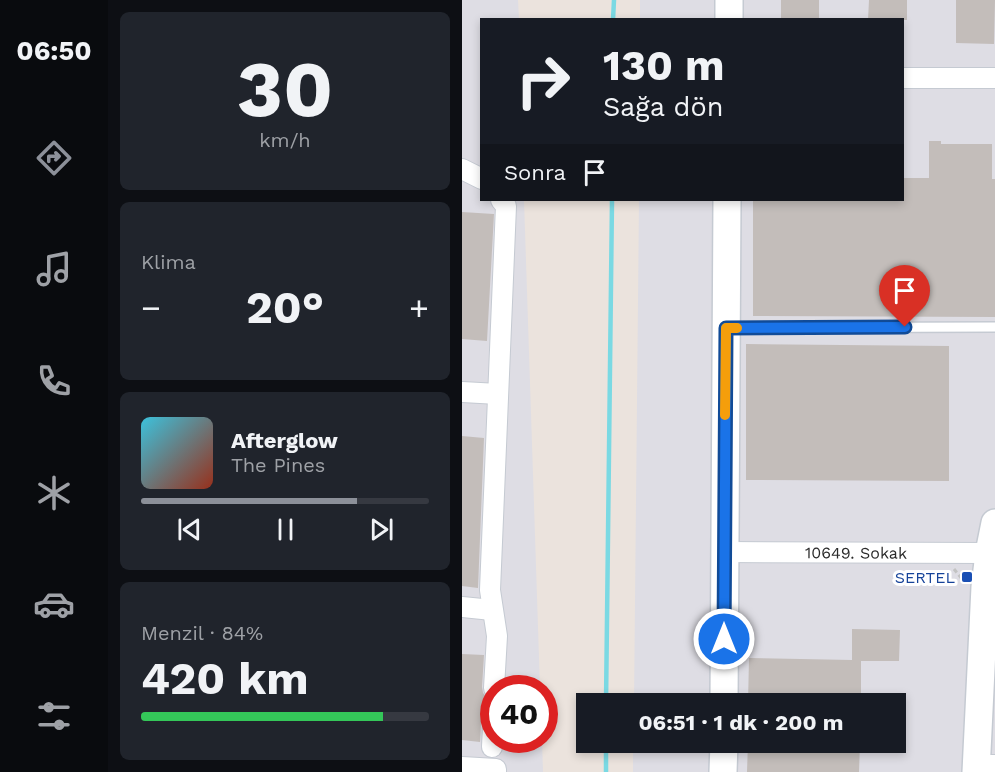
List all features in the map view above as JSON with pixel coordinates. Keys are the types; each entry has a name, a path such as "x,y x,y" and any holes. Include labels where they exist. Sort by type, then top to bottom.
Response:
{"street":[{"path":"729,0 729,18"},
{"path":"904,78 995,78"},
{"path":"462,169 480,178"},
{"path":"495,675 497,636 490,590 506,206 502,201"},
{"path":"724,693 727,201"},
{"path":"462,392 498,394"},
{"path":"982,767 982,621 989,553 995,523"},
{"name":"10649. Sokak","path":"724,552 989,553"},
{"path":"462,608 492,610"},
{"path":"723,772 724,753"},
{"path":"462,767 496,769 496,772"}],"lane":[{"path":"726,328 995,327"}],"shaded area":[{"path":"462,0 518,0 519,18 480,18 480,201 524,201 540,675 480,675 480,753 542,753 543,772 462,772"},
{"path":"640,0 995,0 995,772 633,772 633,753 906,753 906,693 634,693 639,201 904,201 904,18 640,18"}],"building":[{"path":"781,0 819,0 819,18 781,18"},
{"path":"869,0 907,0 907,20 904,18 868,18"},
{"path":"956,0 995,0 994,44 956,43"},
{"path":"929,141 941,141 941,144 992,144 992,179 995,179 995,317 753,316 753,201 904,201 904,178 929,178"},
{"path":"462,212 494,214 487,341 462,339"},
{"path":"746,344 949,346 949,481 746,480"},
{"path":"462,436 484,438 478,588 462,586"},
{"path":"852,629 900,630 899,661 861,661 861,693 748,693 749,658 852,660"},
{"path":"462,654 484,655 483,675 480,675 480,742 462,740"},
{"path":"748,753 860,753 859,772 747,772"}],"waterway":[{"path":"613,18 614,0"},
{"path":"606,693 612,201"},
{"path":"606,753 606,772"}],"slow traffic":[{"path":"725,415 726,328 737,328"}],"place":[{"name":"SERTEL","path":"967,577"}],"route":[{"path":"724,639 726,328 905,327"}]}
